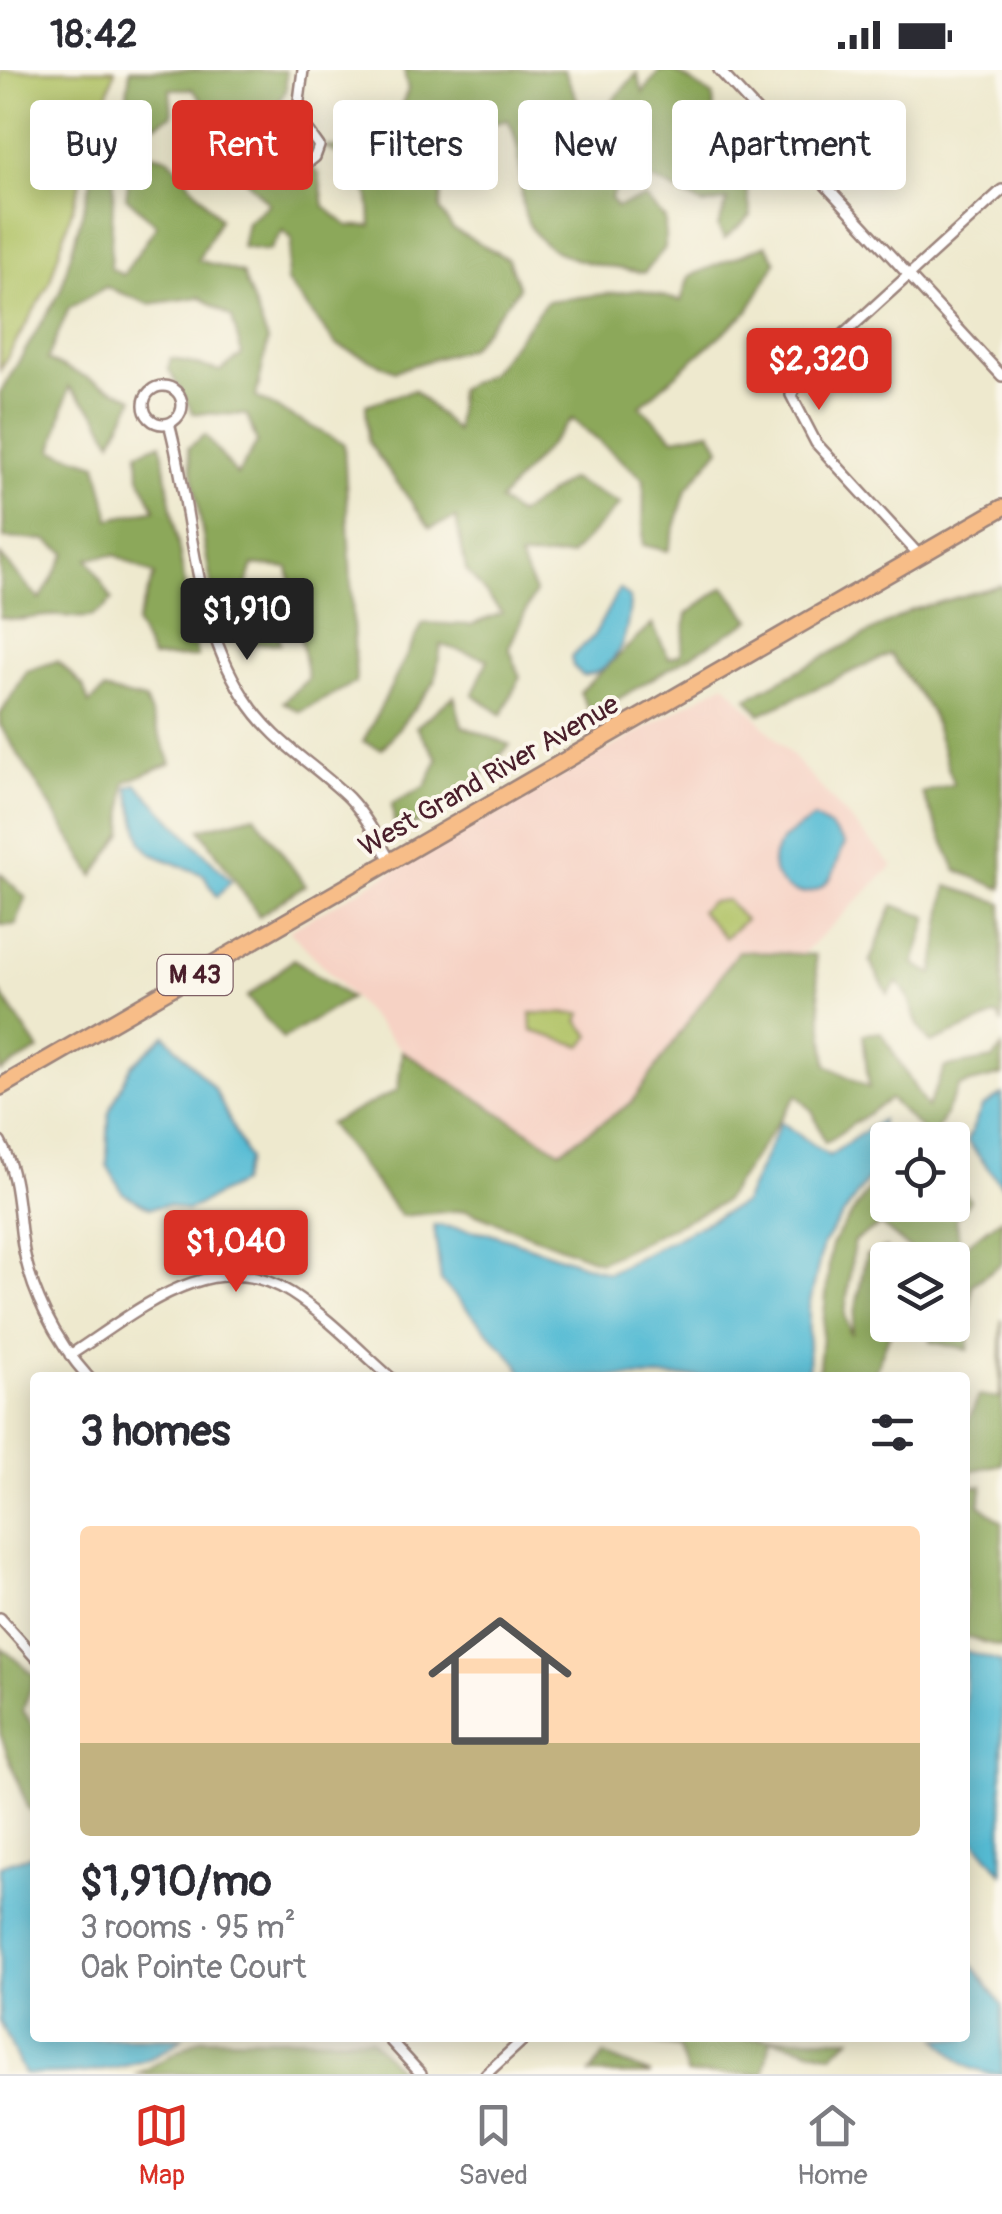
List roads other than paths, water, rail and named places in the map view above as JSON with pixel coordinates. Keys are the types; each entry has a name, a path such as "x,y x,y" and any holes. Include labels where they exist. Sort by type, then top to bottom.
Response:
{"main road":[{"name":"West Grand River Avenue","path":"0,1087 1002,508"}],"street":[{"path":"300,100 303,70"},
{"path":"720,70 1002,376"},
{"path":"299,118 319,146 301,168 291,162 299,118"},
{"path":"920,556 823,452 800,418 791,395 809,366 1002,190"},
{"path":"160,386 174,390 182,402 179,416 169,424 152,421 144,409 148,394 160,386"},
{"path":"169,424 186,494 193,554 212,633 226,666 266,728 358,808 390,862"},
{"path":"0,1142 18,1184 24,1251 35,1289 70,1355 84,1372"},
{"path":"70,1355 170,1291 198,1279 238,1276 265,1280 295,1296 384,1372"},
{"path":"0,1618 30,1651"},
{"path":"392,2042 421,2074"},
{"path":"486,2074 520,2042"}],"water":[{"path":"619,589 630,598 625,635 606,666 583,676 573,666 571,657 593,637"},
{"path":"137,784 231,881 217,897 204,875 152,854 142,843 128,787"},
{"path":"814,818 831,828 845,844 829,880 805,893 794,891 776,877 775,854 785,837"},
{"path":"165,1035 215,1090 248,1159 240,1183 186,1211 168,1205 150,1208 123,1193 107,1165 109,1112 131,1066"},
{"path":"1002,1094 1002,1186 970,1145 970,1134 982,1107"},
{"path":"781,1122 829,1156 870,1128 870,1176 823,1244 809,1307 808,1372 522,1372 441,1281 434,1225 490,1233 608,1273 743,1203"},
{"path":"970,1652 1002,1662 1002,1873 970,1834"},
{"path":"30,1856 30,2042 177,2042 148,2059 108,2070 24,2074 0,2021 0,1866"},
{"path":"970,1961 1002,2005 1002,2074 981,2072 952,2054 942,2042 970,2042"}]}
